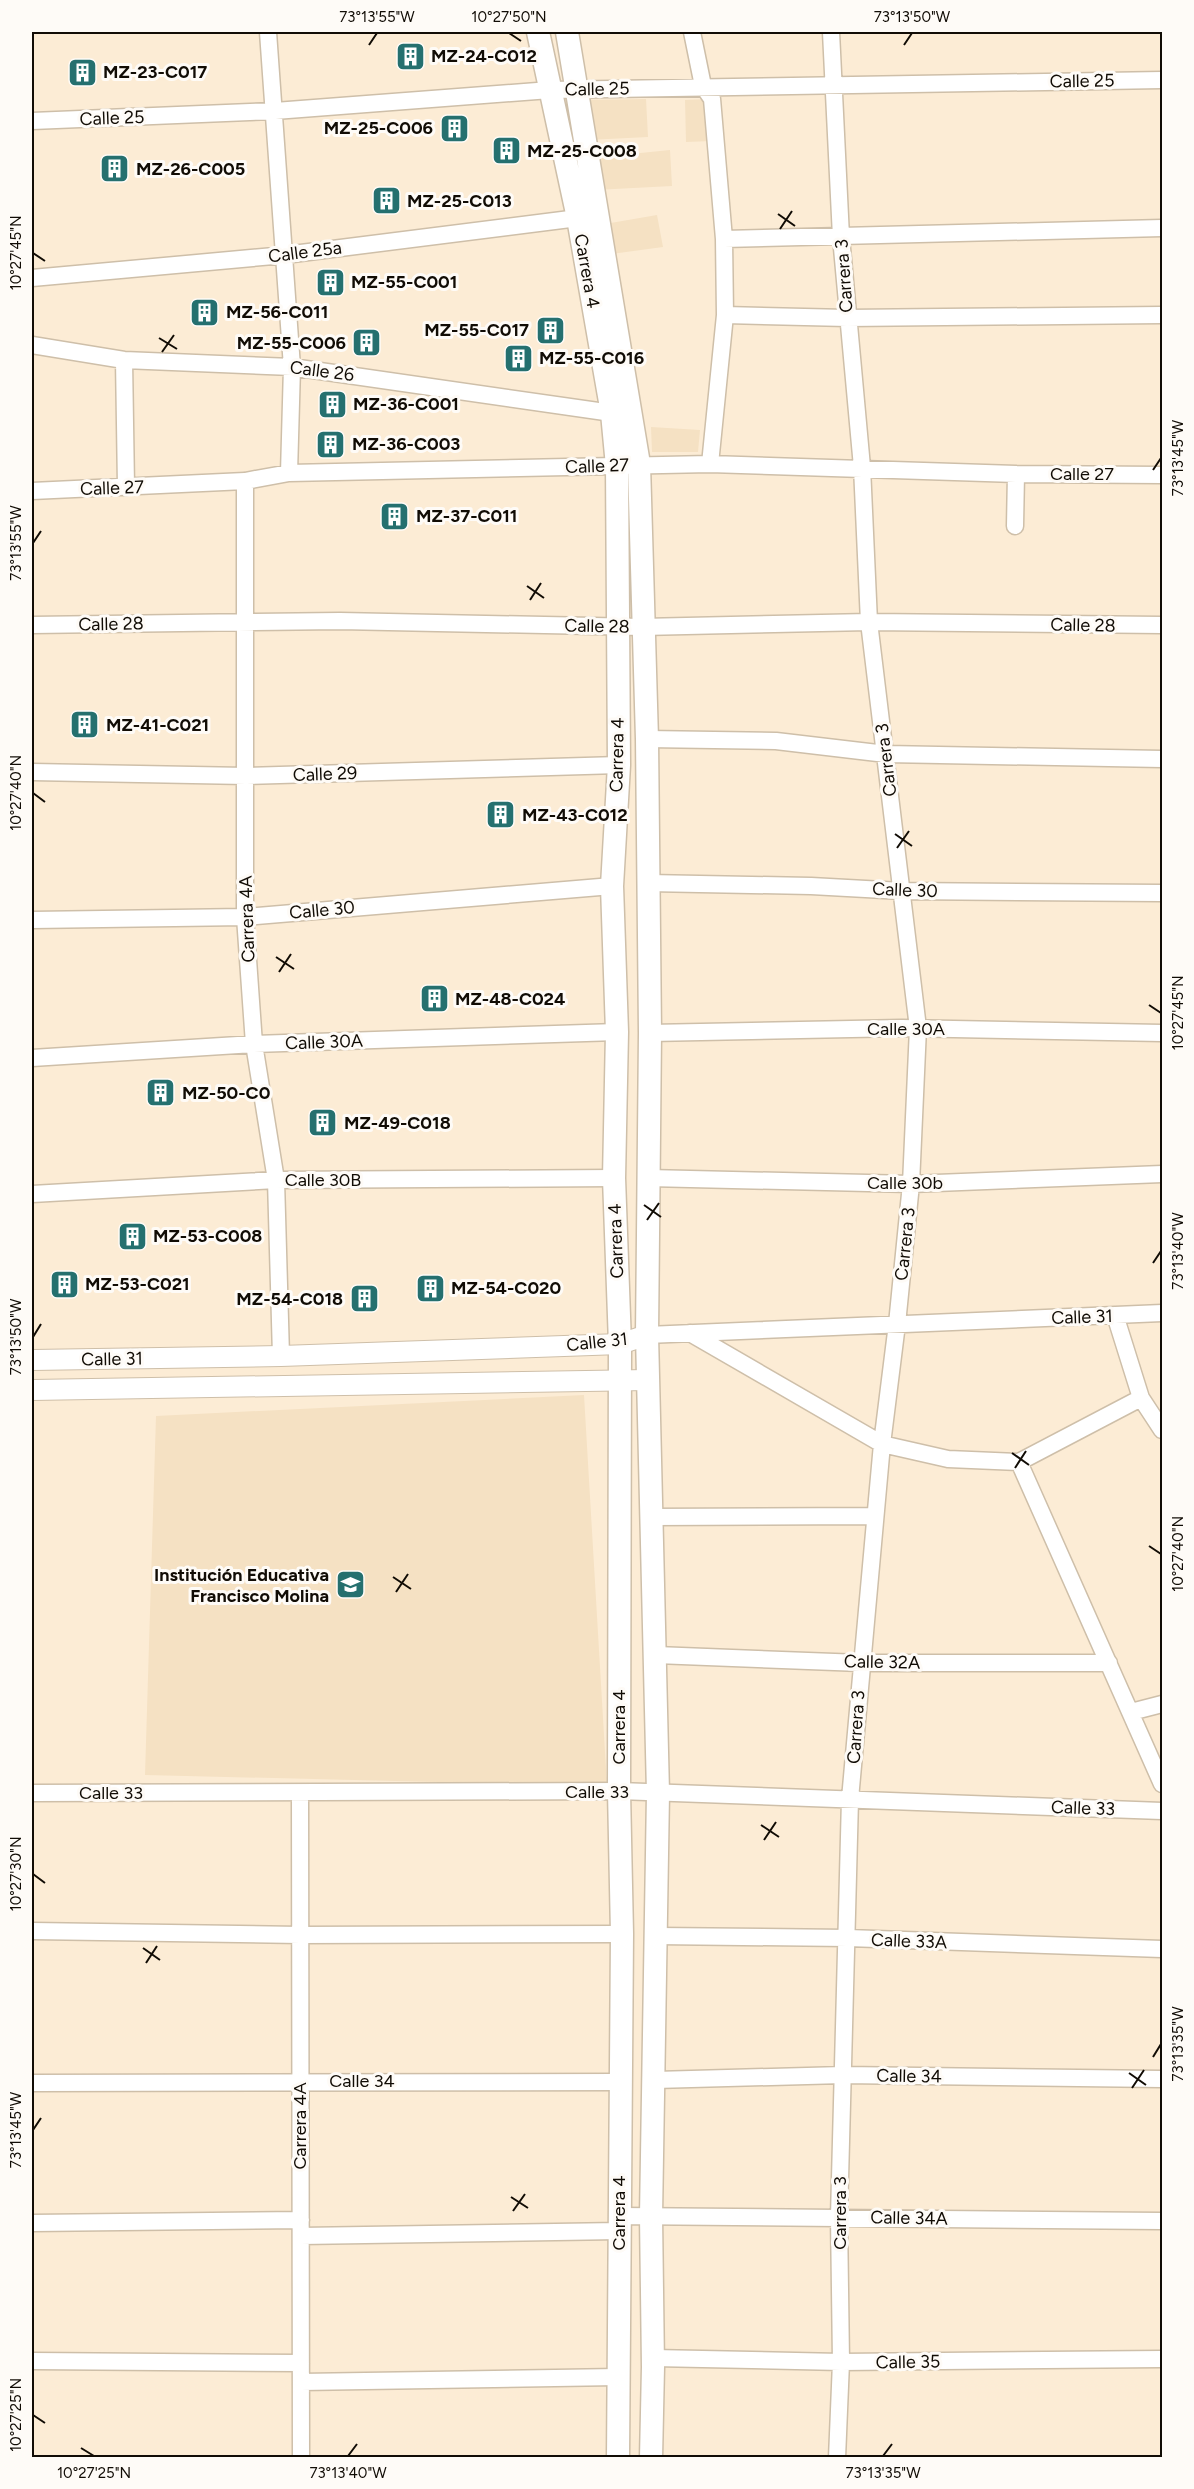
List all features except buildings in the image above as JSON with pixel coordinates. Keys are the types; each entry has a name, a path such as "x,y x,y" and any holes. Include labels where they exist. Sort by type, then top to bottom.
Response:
{"main road":[{"name":"Carrera 4","path":"538,32 578,218 612,413 628,465 617,627 619,765 612,886 617,1032 614,1178 620,1344 619,1791 622,1934 618,2457"},
{"name":"Carrera 4","path":"567,32 578,89 628,465 642,627 647,739 650,1033 647,1335 658,1793 651,2216 653,2358 651,2457"}],"street":[{"path":"268,32 292,366 289,473"},
{"path":"692,32 703,86 712,99 724,239 725,315 710,464"},
{"name":"Carrera 3","path":"831,32 841,237 862,467 869,622 918,1028 911,1184 882,1444 850,1799 839,2217 841,2362 837,2457"},
{"name":"Calle 25","path":"32,121 275,111 550,90 1162,80"},
{"name":"Calle 25a","path":"32,278 285,255 578,218"},
{"path":"724,239 1162,228"},
{"path":"725,315 847,318 1162,315"},
{"name":"Calle 26","path":"32,345 124,360 292,366 612,413"},
{"path":"124,360 126,487"},
{"name":"Calle 27","path":"32,491 245,481 289,473 628,465 710,464 862,467 1016,474 1162,475"},
{"path":"1015,526 1016,474"},
{"name":"Carrera 4A","path":"245,481 247,621 245,917 254,1044 276,1180 280,1356"},
{"name":"Calle 28","path":"32,625 247,621 617,627 869,622 1162,626"},
{"path":"647,739 776,741 886,754 1162,759"},
{"name":"Calle 29","path":"32,772 246,776 619,765"},
{"name":"Calle 30","path":"648,883 811,886 902,891 1162,893"},
{"name":"Calle 30","path":"32,920 245,917 612,886"},
{"name":"Calle 30A","path":"650,1033 918,1028 1162,1033"},
{"name":"Calle 30A","path":"32,1058 254,1044 617,1032"},
{"name":"Calle 30b","path":"648,1178 911,1184 1162,1174"},
{"name":"Calle 30B","path":"32,1194 276,1180 614,1178"},
{"name":"Calle 31","path":"32,1360 280,1356 620,1344 647,1335 1162,1313"},
{"path":"1115,1315 1141,1398 1162,1430"},
{"path":"689,1333 882,1444 948,1459 1019,1462 1141,1398"},
{"name":"Calle 31","path":"32,1390 648,1380"},
{"path":"1019,1462 1162,1784"},
{"path":"651,1517 875,1516"},
{"name":"Calle 32A","path":"656,1655 861,1663 1108,1663"},
{"path":"1131,1712 1162,1704"},
{"name":"Calle 33","path":"32,1793 300,1794 619,1791 1162,1811"},
{"name":"Carrera 4A","path":"300,1794 301,2457"},
{"path":"32,1931 300,1935 622,1934"},
{"name":"Calle 33A","path":"656,1936 848,1938 1162,1949"},
{"name":"Calle 34","path":"655,2080 843,2075 1162,2079"},
{"name":"Calle 34","path":"32,2083 620,2082"},
{"name":"Calle 34A","path":"32,2223 301,2228 620,2223 651,2216 1162,2221"},
{"name":"Calle 35","path":"653,2358 841,2362 1162,2360"},
{"path":"32,2361 301,2363"},
{"path":"301,2382 618,2377"}],"shaded area":[{"path":"646,99 648,137 588,140 582,100"},
{"path":"709,99 712,141 686,142 685,100"},
{"path":"670,150 672,186 595,190 591,158"},
{"path":"657,215 663,247 604,255 599,225"},
{"path":"651,427 700,430 698,452 652,452"},
{"path":"584,1395 607,1786 145,1775 156,1416"}],"place":[{"name":"MZ-24-C012","path":"410,56"},
{"name":"MZ-23-C017","path":"82,72"},
{"name":"MZ-25-C006","path":"454,128"},
{"name":"MZ-25-C008","path":"506,151"},
{"name":"MZ-26-C005","path":"115,169"},
{"name":"MZ-25-C013","path":"386,201"},
{"name":"MZ-55-C001","path":"330,282"},
{"name":"MZ-56-C011","path":"205,312"},
{"name":"MZ-55-C017","path":"550,330"},
{"name":"MZ-55-C006","path":"367,343"},
{"name":"MZ-55-C016","path":"518,358"},
{"name":"MZ-36-C001","path":"332,404"},
{"name":"MZ-36-C003","path":"331,444"},
{"name":"MZ-37-C011","path":"395,516"},
{"name":"MZ-41-C021","path":"85,725"},
{"name":"MZ-43-C012","path":"501,815"},
{"name":"MZ-48-C024","path":"434,999"},
{"name":"MZ-50-C0","path":"161,1093"},
{"name":"MZ-49-C018","path":"323,1123"},
{"name":"MZ-53-C008","path":"132,1236"},
{"name":"MZ-53-C021","path":"64,1284"},
{"name":"MZ-54-C020","path":"430,1288"},
{"name":"MZ-54-C018","path":"364,1299"},
{"name":"Institución Educativa Francisco Molina","path":"350,1585"}]}
